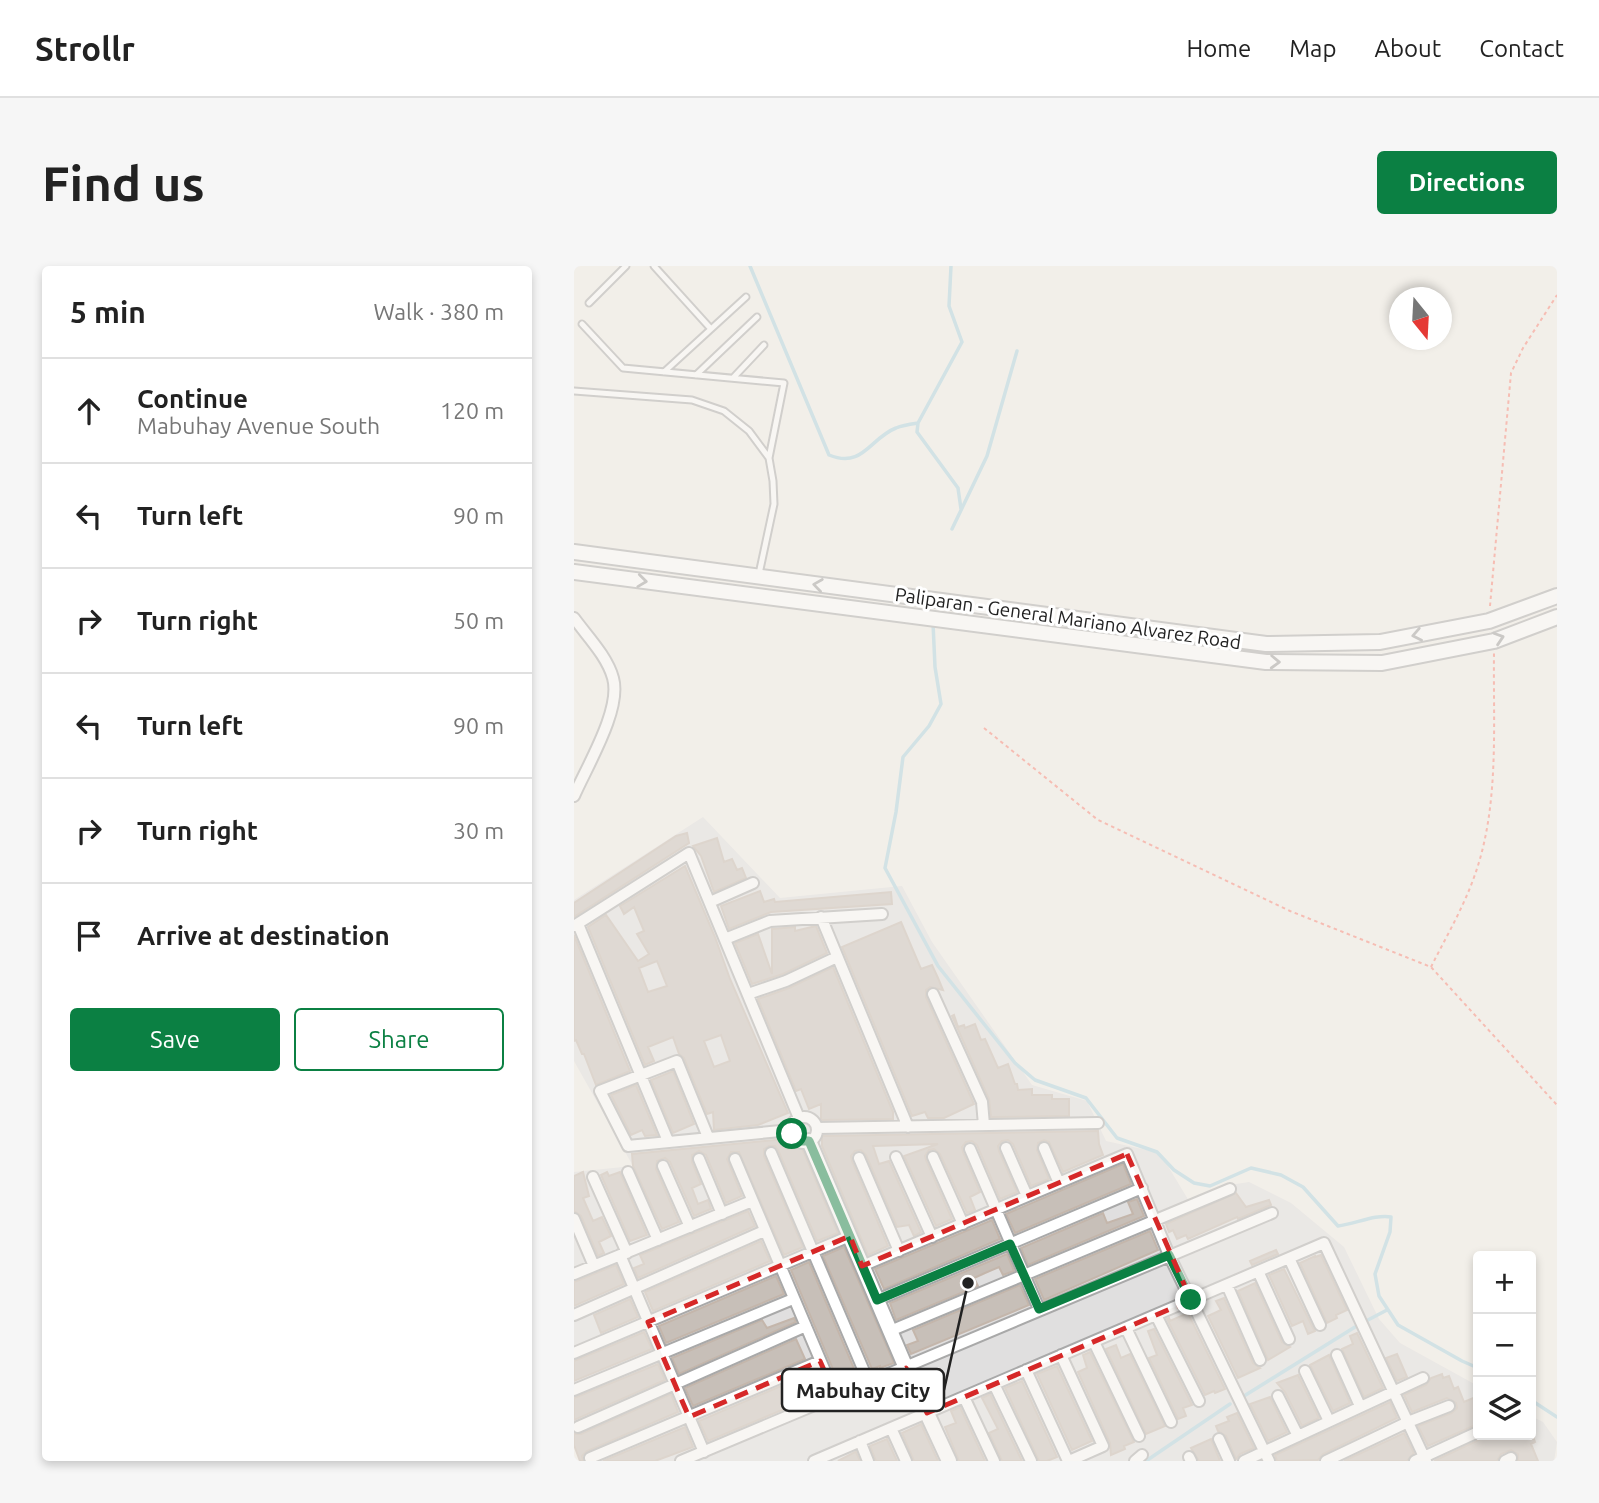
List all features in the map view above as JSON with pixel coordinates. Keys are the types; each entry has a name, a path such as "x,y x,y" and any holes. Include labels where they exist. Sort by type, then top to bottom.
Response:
{"street":[{"name":"Paliparan - General Mariano Alvarez Road","path":"574,552 1266,644 1380,642 1489,621 1555,597"},
{"name":"Paliparan - General Mariano Alvarez Road","path":"574,572 1266,663 1382,663 1494,641 1557,617"},
{"path":"574,618 613,676 615,692 613,710 574,796"},
{"path":"668,1141 576,925 690,853 799,1118"},
{"path":"710,902 753,883"},
{"path":"725,939 770,921 881,914"},
{"path":"821,917 908,1126"},
{"path":"748,994 786,981 836,957"},
{"path":"933,994 982,1102 984,1125"},
{"path":"708,1137 677,1062 600,1091 628,1146 791,1130"},
{"path":"799,1118 810,1119 817,1128 815,1136 809,1141 797,1141 791,1130 793,1122 799,1118"},
{"path":"817,1128 1098,1123"},
{"path":"809,1141 906,1368 949,1461"},
{"path":"1044,1148 1059,1183"},
{"path":"970,1149 1039,1309"},
{"path":"1006,1149 1027,1196"},
{"path":"771,1153 869,1383"},
{"path":"862,1266 1127,1154 1169,1255 1267,1456"},
{"path":"896,1157 932,1237"},
{"path":"933,1157 963,1224"},
{"path":"859,1158 899,1251"},
{"path":"735,1159 836,1397"},
{"path":"699,1160 722,1214"},
{"path":"663,1166 690,1227"},
{"path":"628,1172 659,1240"},
{"path":"593,1177 634,1290 704,1452"},
{"path":"877,1300 1142,1188"},
{"path":"890,1331 1230,1189"},
{"path":"574,1274 752,1201"},
{"path":"681,1461 1272,1213"},
{"path":"574,1219 594,1266"},
{"path":"574,1315 764,1231"},
{"path":"574,1353 849,1236"},
{"path":"822,1460 860,1441 1324,1243 1408,1422 1422,1460 1473,1434"},
{"path":"1289,1258 1320,1325"},
{"path":"1258,1271 1289,1339"},
{"path":"1227,1285 1260,1360"},
{"path":"574,1390 793,1299"},
{"path":"1156,1315 1199,1401"},
{"path":"578,1427 806,1326"},
{"path":"1126,1328 1171,1422"},
{"path":"1094,1342 1139,1436"},
{"path":"1026,1370 1068,1461 1103,1446 1061,1355"},
{"path":"1337,1355 1360,1406"},
{"path":"590,1458 820,1360"},
{"path":"1305,1371 1329,1421"},
{"path":"1244,1461 1267,1456 1298,1436 1423,1378"},
{"path":"994,1384 1031,1461"},
{"path":"1278,1396 1298,1436"},
{"path":"964,1397 994,1461"},
{"path":"1326,1461 1408,1422 1449,1406"},
{"path":"891,1428 906,1461"},
{"path":"1219,1438 1228,1461"},
{"path":"860,1441 868,1461"}],"lane":[{"path":"589,303 626,266"},
{"path":"653,266 711,329"},
{"path":"664,372 746,297"},
{"path":"696,375 757,317"},
{"path":"582,324 624,368 784,383 769,458 774,504 759,577"},
{"path":"733,379 764,345"},
{"path":"574,391 692,400 724,411 749,431 769,458"}],"path":[{"path":"984,728 1098,820 1290,911 1431,967 1557,1105"}],"highlighted area":[{"path":"1127,1154 1191,1300 927,1413 906,1368 836,1397 820,1361 689,1417 648,1322 850,1236 862,1266"}],"shaded area":[{"path":"703,817 780,898 902,886 932,942 1032,1085 1087,1101 1106,1141 1160,1153 1189,1201 1230,1185 1249,1182 1291,1203 1344,1247 1379,1319 1400,1343 1473,1383 1473,1440 1536,1440 1536,1418 1543,1422 1557,1442 1554,1461 589,1461 574,1426 574,1172 633,1166 574,1061 574,900"}],"building":[{"path":"687,833 689,843 574,917 574,903 676,836"},
{"path":"717,838 724,862 732,859 737,870 742,868 746,878 714,892 701,856 693,846"},
{"path":"685,866 788,1113 758,1125 714,1130 713,1112 707,1114 673,1037 648,1047 654,1061 645,1065 588,927 606,915 638,961 649,954 637,934 644,931 634,907 624,914 620,906","holes":["657,961 667,986 648,992 639,968","721,1035 730,1061 714,1067 704,1041"]},
{"path":"760,891 764,902 774,899 775,902 891,892 892,904 771,912 729,929 721,906"},
{"path":"901,922 921,969 932,965 943,990 930,987 926,990 926,997 974,1104 944,1118 928,1118 925,1112 912,1116 842,947"},
{"path":"816,926 827,953 783,974 752,984 735,943 758,934 772,974 772,929 795,927 795,931"},
{"path":"574,935 630,1071 596,1085 584,1054 576,1040 574,1041"},
{"path":"833,967 893,1112 893,1119 821,1120 821,1104 809,1109 801,1089 796,1091 758,999"},
{"path":"954,1015 958,1027 964,1025 965,1028 975,1024 998,1068 1008,1064 1018,1090 1032,1089 1032,1095 1052,1095 1052,1099 1069,1099 1069,1116 991,1117 989,1099 952,1016"},
{"path":"673,1071 694,1124 673,1133 651,1080"},
{"path":"636,1085 657,1135 645,1136 642,1130 631,1135 611,1095"},
{"path":"1098,1131 1103,1155 1063,1172 1049,1142 1044,1140 1038,1143 1037,1150 1049,1179 1031,1186 1013,1144 1008,1140 1002,1141 998,1146 999,1151 1017,1192 1000,1199 977,1145 972,1141 966,1142 962,1147 963,1152 980,1192 970,1197 975,1210 967,1213 940,1154 934,1149 929,1150 925,1156 926,1160 952,1219 936,1226 904,1156 938,1144 873,1146 879,1164 889,1161 921,1232 914,1236 909,1225 897,1227 866,1155 861,1150 855,1151 851,1156 852,1161 888,1246 868,1255 822,1146 822,1136"},
{"path":"785,1139 788,1149 802,1148 838,1233 817,1241 778,1150 775,1146 769,1146 764,1149 764,1156 803,1247 784,1255 739,1152 731,1152 727,1159 742,1196 726,1203 706,1155 699,1151 692,1155 701,1184 692,1188 698,1204 708,1200 711,1209 694,1216 670,1162 665,1158 657,1161 656,1169 679,1222 662,1229 633,1166 632,1154"},
{"path":"1123,1164 1131,1184 1015,1233 1006,1214"},
{"path":"583,1172 589,1196 583,1198 593,1221 602,1217 611,1236 599,1242 604,1253 598,1256 581,1216 574,1211 574,1176"},
{"path":"607,1172 609,1176 620,1172 647,1235 630,1241 601,1175"},
{"path":"1236,1193 1246,1207 1269,1200 1271,1205 1188,1239 1186,1235 1177,1239 1173,1230 1169,1232 1166,1224"},
{"path":"1137,1199 1144,1216 1028,1265 1021,1248 1103,1213 1107,1223 1133,1214 1128,1202"},
{"path":"748,1211 755,1226 638,1278 634,1268 644,1264 640,1255"},
{"path":"992,1220 1000,1239 884,1289 875,1269"},
{"path":"1150,1231 1158,1250 1044,1300 1035,1279"},
{"path":"761,1241 770,1261 653,1311 645,1292"},
{"path":"844,1247 894,1363 872,1369 823,1256"},
{"path":"1276,1250 1278,1254 1252,1265 1250,1261"},
{"path":"1007,1254 1014,1271 1003,1275 999,1267 974,1278 978,1286 896,1320 890,1303"},
{"path":"1321,1255 1347,1310 1327,1323 1300,1263"},
{"path":"809,1262 858,1378 840,1386 791,1270"},
{"path":"616,1265 624,1284 574,1306 574,1282"},
{"path":"1284,1269 1315,1331 1308,1334 1303,1321 1292,1326 1269,1275"},
{"path":"776,1276 784,1294 666,1343 659,1326"},
{"path":"1255,1283 1282,1342 1290,1347 1268,1360 1238,1291"},
{"path":"1020,1285 1029,1305 911,1354 907,1345 918,1341 913,1330"},
{"path":"1224,1298 1253,1363 1260,1368 1238,1378 1208,1316 1221,1310 1216,1301"},
{"path":"630,1299 638,1317 601,1333 594,1315"},
{"path":"1188,1313 1225,1389 1205,1395 1167,1319 1170,1321"},
{"path":"794,1318 796,1322 679,1374 672,1358 762,1320 767,1328"},
{"path":"1154,1329 1192,1405 1183,1408 1186,1416 1178,1419 1149,1358 1157,1355 1148,1331"},
{"path":"644,1332 652,1349 574,1381 574,1361"},
{"path":"1357,1333 1383,1388 1364,1397 1342,1349 1353,1344 1350,1336"},
{"path":"796,1339 805,1359 693,1406 685,1388"},
{"path":"1116,1345 1121,1358 1130,1354 1165,1426 1146,1434 1106,1349"},
{"path":"1090,1352 1134,1442 1111,1455 1110,1443 1078,1372 1087,1368 1083,1355"},
{"path":"1397,1354 1407,1377 1397,1381 1386,1358"},
{"path":"1329,1355 1350,1403 1333,1411 1310,1365"},
{"path":"658,1364 665,1380 574,1420 574,1398"},
{"path":"1057,1366 1092,1441 1072,1450 1037,1374"},
{"path":"816,1371 825,1392 708,1441 699,1421"},
{"path":"1442,1374 1443,1378 1449,1376 1454,1389 1458,1387 1464,1402 1473,1398 1473,1426 1428,1446 1418,1426 1452,1413 1457,1408 1456,1403 1447,1398 1412,1412 1404,1395 1426,1385 1431,1378"},
{"path":"1298,1375 1319,1418 1302,1426 1285,1392 1277,1383"},
{"path":"1022,1381 1057,1457 1047,1461 1039,1461 1005,1388"},
{"path":"671,1394 678,1412 587,1451 582,1456 583,1461 580,1461 574,1445 574,1434 581,1434"},
{"path":"990,1394 1022,1461 1002,1461 989,1433 998,1429 982,1398"},
{"path":"1270,1397 1287,1432 1268,1441 1250,1404"},
{"path":"1390,1402 1397,1418 1323,1454 1318,1460 1277,1461 1275,1455"},
{"path":"960,1407 985,1461 959,1461 945,1427 956,1423 951,1411"},
{"path":"1237,1413 1254,1448 1240,1454 1236,1459 1226,1436 1218,1431 1216,1426 1229,1421 1227,1417"},
{"path":"921,1424 938,1461 914,1461 902,1433"},
{"path":"685,1427 693,1447 655,1461 603,1461"},
{"path":"1404,1433 1414,1453 1407,1461 1344,1461"},
{"path":"887,1439 897,1461 876,1461 870,1446"},
{"path":"1211,1439 1220,1461 1199,1461 1191,1448"},
{"path":"1479,1440 1534,1440 1531,1444 1538,1461 1518,1461 1518,1454 1511,1450 1501,1454 1497,1461 1434,1461"},
{"path":"855,1452 860,1461 838,1461"}],"waterway":[{"path":"750,266 829,455 850,458 866,450 887,433 901,426 918,423"},
{"path":"951,266 949,306 962,342 918,423 917,432 958,488 961,509"},
{"path":"952,529 987,456 1017,351"},
{"path":"933,623 935,667 941,704 929,726 903,757 885,868 938,966 1015,1063 1035,1080 1086,1098 1117,1138 1157,1152 1174,1170 1194,1183 1210,1186 1251,1168 1281,1175 1303,1187 1338,1226 1391,1217 1390,1232 1375,1274 1379,1296 1398,1325 1473,1366"},
{"path":"1366,1321 1387,1310"},
{"path":"1244,1396 1355,1327"},
{"path":"1536,1403 1557,1417"},
{"path":"1146,1461 1230,1404"}],"place":[{"name":"Mabuhay City","path":"968,1283"}],"route":[{"path":"792,1134 797,1141 809,1141 877,1300 1010,1244 1039,1309 1169,1255 1191,1300"}]}
